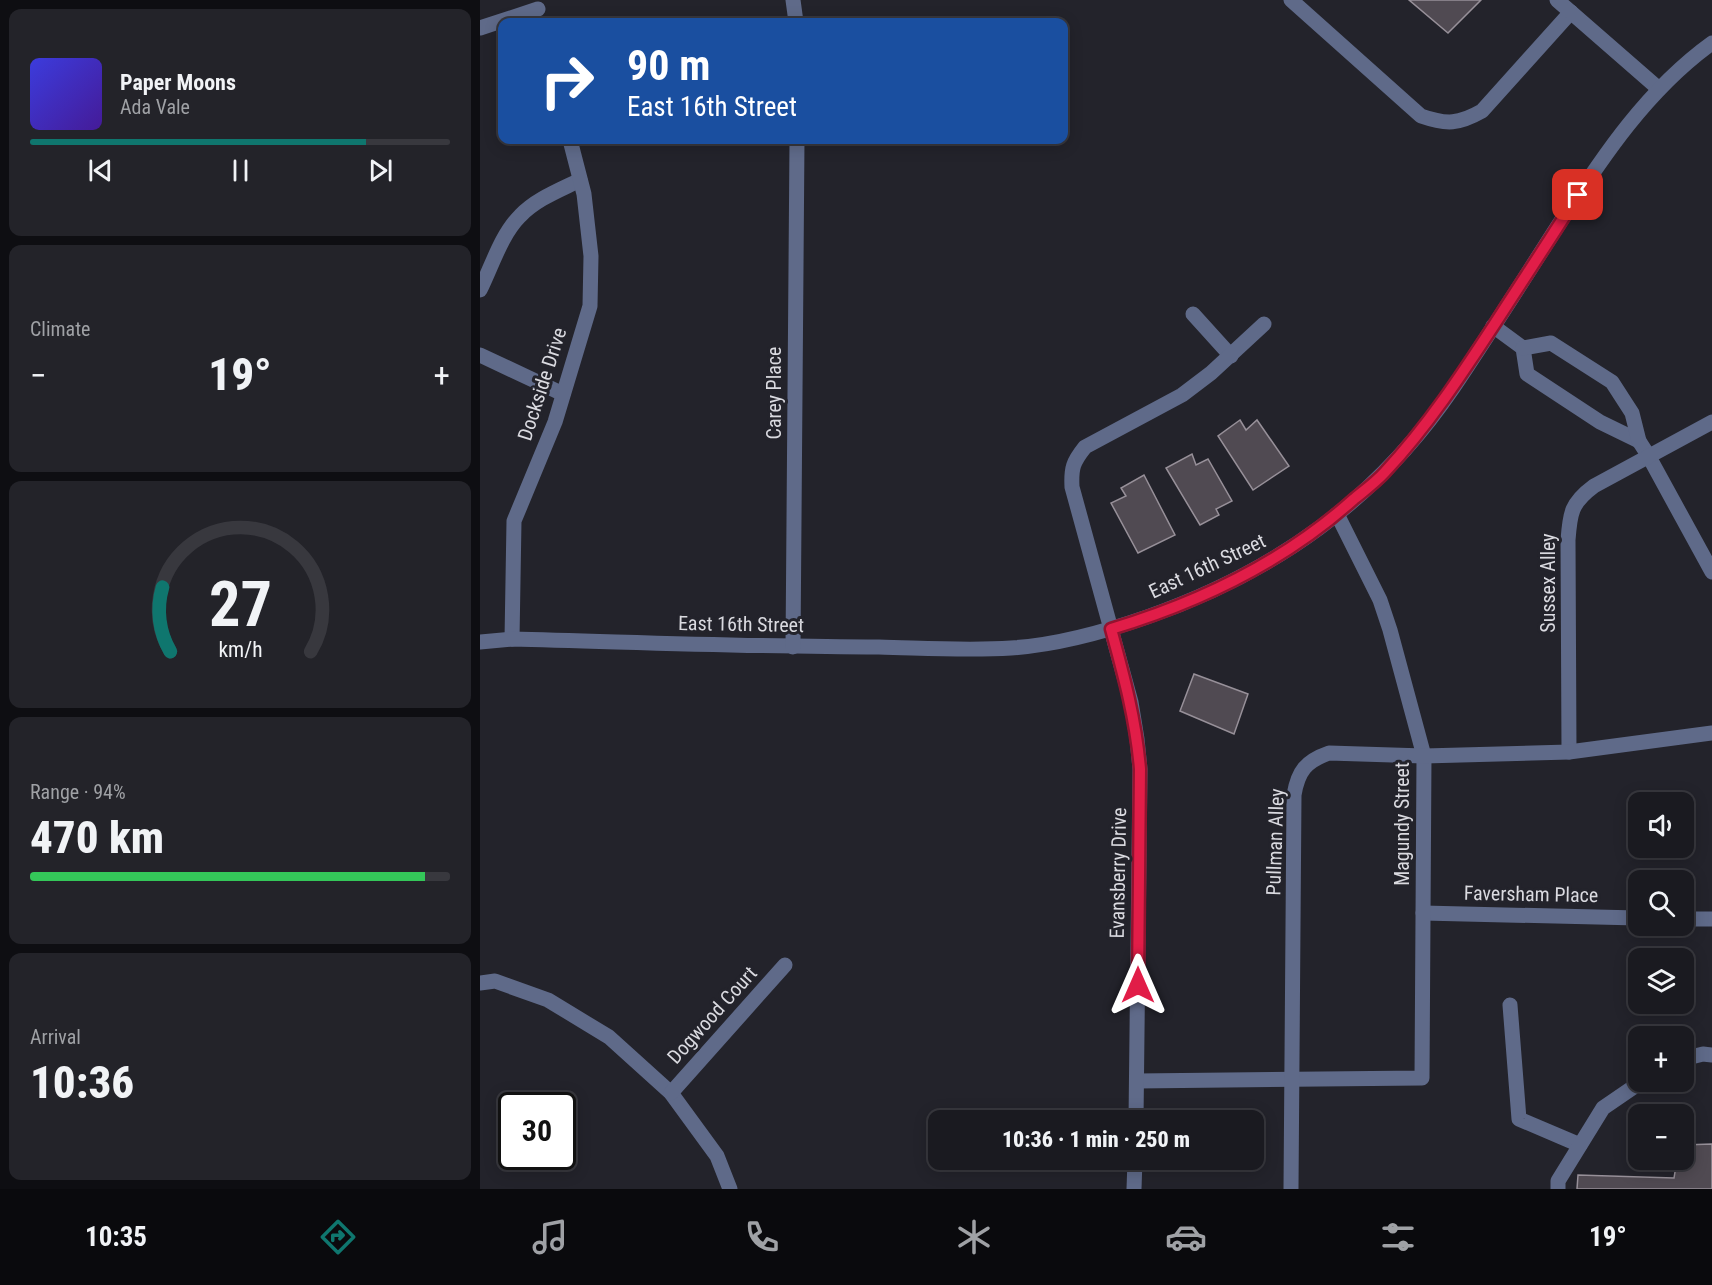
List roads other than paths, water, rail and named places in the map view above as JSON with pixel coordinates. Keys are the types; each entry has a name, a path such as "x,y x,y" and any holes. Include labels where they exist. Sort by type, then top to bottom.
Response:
{"street":[{"path":"793,0 795,18"},
{"path":"1291,0 1421,116 1440,122 1464,121 1482,111 1571,12"},
{"path":"1557,0 1659,89"},
{"path":"514,18 538,11"},
{"path":"480,28 498,23"},
{"name":"East 16th Street","path":"480,642 512,639 793,647 1012,648 1048,643 1111,629 1193,601 1291,549 1337,514 1384,473 1423,429 1452,390 1602,158 1659,89 1712,43"},
{"name":"Dockside Drive","path":"512,639 514,521 555,422 590,306 591,256 584,194 571,144"},
{"name":"Carey Place","path":"793,647 797,144"},
{"path":"480,290 506,236 520,216 538,201 580,180"},
{"path":"1193,314 1231,356"},
{"name":"Evansberry Drive","path":"1136,1110 1140,769 1137,738 1131,702 1072,487 1071,472 1075,460 1085,447 1182,395 1231,356 1264,324"},
{"path":"1493,326 1522,348 1527,374 1600,422 1638,441"},
{"path":"1522,348 1551,343 1612,382 1632,413 1638,441 1648,455 1712,572"},
{"path":"480,354 563,394"},
{"name":"Sussex Alley","path":"1569,752 1570,518 1573,506 1594,486 1712,422"},
{"name":"Magundy Street","path":"1293,1079 1422,1078 1424,756 1380,600 1337,514"},
{"name":"Pullman Alley","path":"1291,1189 1294,795 1299,774 1311,761 1329,753 1424,756 1569,752 1712,734"},
{"name":"Faversham Place","path":"1423,913 1628,918"},
{"path":"1694,919 1712,919"},
{"name":"Dogwood Court","path":"671,1093 785,965"},
{"path":"480,983 495,981 548,1000 609,1037 671,1093 717,1156 730,1189"},
{"path":"1510,1005 1519,1119 1580,1145"},
{"path":"1694,1056 1712,1055"},
{"path":"1137,1081 1293,1079"},
{"path":"1558,1189 1558,1181 1602,1108 1628,1091"},
{"path":"1134,1189 1135,1170"}]}
